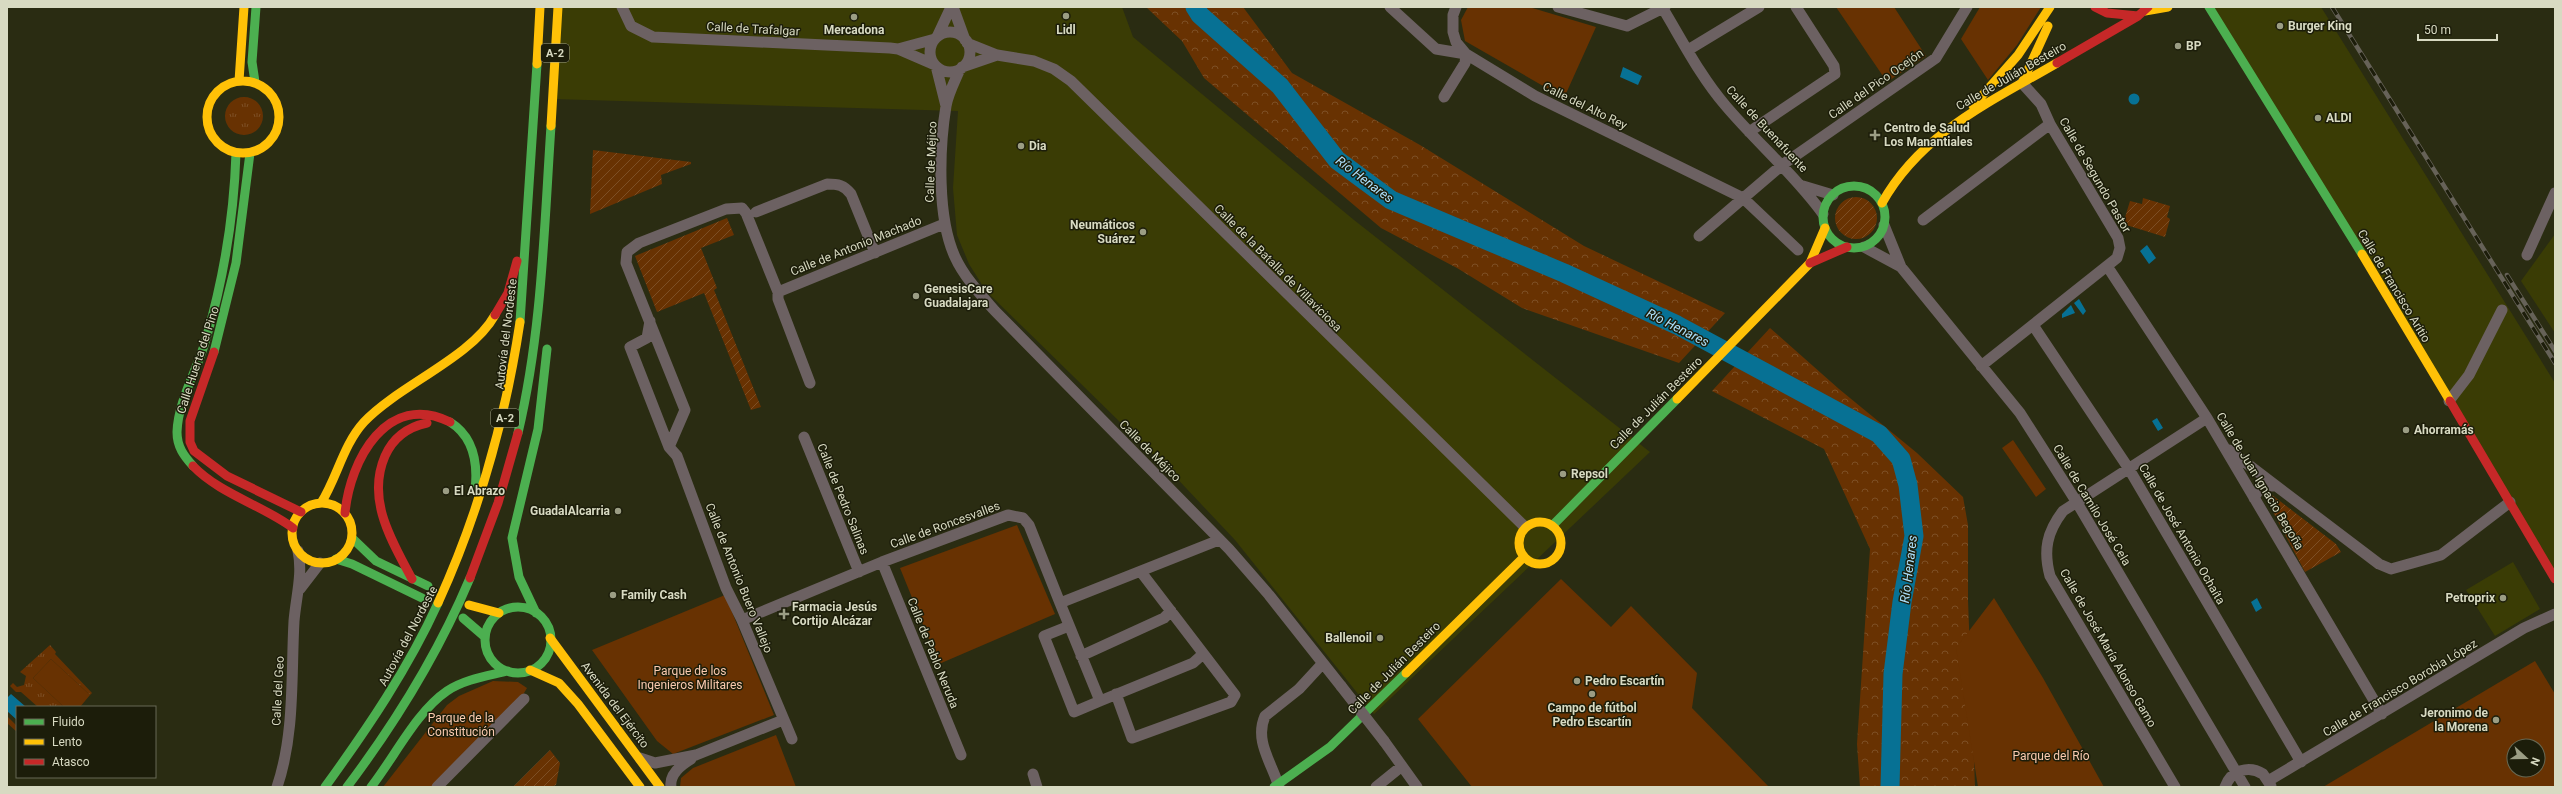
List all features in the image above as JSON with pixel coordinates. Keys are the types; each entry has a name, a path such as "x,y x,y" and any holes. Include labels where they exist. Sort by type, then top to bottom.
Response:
{"main road":[{"path":"239,81 244,7"},
{"path":"255,82 252,62 256,7"},
{"path":"321,503 330,490 347,448 362,424 400,392 465,349 485,329 504,301 515,273 517,257 532,7"},
{"name":"Autovía del Nordeste","path":"324,787 374,720 432,620 468,536 503,428 517,354 523,304 540,7"},
{"name":"A-2","path":"347,787 391,726 444,634 480,551 510,463 526,398 540,306 558,7"},
{"path":"1959,120 2014,61 2050,7"},
{"path":"2022,83 2057,7"},
{"path":"2095,7 2107,13 2144,11"},
{"name":"Calle de Julián Besteiro","path":"1864,187 1880,182 1897,174 1930,143 1959,120 2144,11 2168,7"},
{"name":"Calle de Francisco Aritio","path":"2209,7 2388,298 2555,579"},
{"path":"239,81 255,82 265,88 273,97 278,108 279,119 276,131 270,141 261,148 250,153 236,153 220,146 210,132 207,116 211,99 223,87 239,81"},
{"path":"551,277 555,183 553,99"},
{"path":"236,153 231,233 217,304 197,369 178,418 177,436 184,456 200,473 276,514 293,528"},
{"name":"Calle Huerta del Pino","path":"250,153 242,235 228,307 208,372 190,421 189,434 193,450 207,464 282,504 301,512"},
{"name":"Calle de Julián Besteiro","path":"1882,203 1897,174"},
{"path":"1864,187 1874,193 1882,203 1884,225 1880,235 1864,247 1847,247 1834,241 1825,228 1823,214 1826,203 1833,195 1844,188 1864,187"},
{"name":"Calle de Julián Besteiro","path":"1552,526 1810,263 1825,228"},
{"name":"Calle de Julián Besteiro","path":"1810,263 1847,247"},
{"path":"530,670 545,658 550,638 546,624 536,613 518,578 512,551 512,538 538,429 548,337"},
{"path":"324,787 409,648 435,594 464,526 476,483 478,466 473,448 455,427 439,417 423,414 407,416 386,427 365,449 353,472 346,492 345,513 351,525 352,538 361,551 370,558 428,586"},
{"path":"412,579 381,516 377,497 378,474 391,445 407,430 428,423 455,427"},
{"path":"345,513 334,506 321,503 310,506 301,512 293,528 294,544 298,551 308,559 320,563 336,559 346,550 352,538"},
{"path":"1538,522 1552,526 1560,536 1560,546 1555,557 1543,564 1532,563 1524,557 1518,545 1520,535 1525,527 1538,522"},
{"name":"Calle de Julián Besteiro","path":"1277,786 1330,747 1524,557"},
{"path":"336,559 352,564 422,598"},
{"path":"469,605 499,613"},
{"path":"508,672 493,662 488,655 485,637 492,620 499,613 510,608 522,607 536,613"},
{"path":"463,618 485,637"},
{"name":"Avenida del Ejército","path":"550,638 660,787"},
{"path":"371,787 430,708 446,692 477,678 508,672 530,670 559,683 578,704 640,787"}],"street":[{"name":"Calle de Trafalgar","path":"622,7 631,26 652,37 898,49 936,38"},
{"path":"952,7 969,53 961,68 947,72 935,65 930,55 936,38 952,7"},
{"path":"1390,7 1436,49 1466,54 1465,63 1444,97"},
{"name":"Calle del Alto Rey","path":"1456,7 1452,20 1453,32 1456,42 1466,54 1534,96 1743,198 1798,250"},
{"path":"1558,7 1627,26 1663,7"},
{"name":"Calle de Buenafuente","path":"1663,7 1688,50 1719,98 1749,132 1803,186 1823,214"},
{"path":"1688,50 1759,7"},
{"path":"1749,132 1835,74 1834,66 1796,7"},
{"name":"Calle del Pico Ocejón","path":"1699,236 1782,165 1936,58 1967,7"},
{"path":"936,38 948,32 961,36 966,42"},
{"name":"Calle de la Batalla de Villaviciosa","path":"966,42 997,55 1021,57 1034,61 1054,69 1071,81 1525,527"},
{"name":"Calle de Trafalgar","path":"898,49 935,65"},
{"name":"Calle de la Batalla de Villaviciosa","path":"961,68 997,55"},
{"name":"Calle de Méjico","path":"935,65 946,106"},
{"name":"Calle de Méjico","path":"961,68 946,106 942,167 944,224 956,259 973,285 995,311 1219,540 1269,595 1384,741 1417,787"},
{"name":"Calle de Segundo Pastor","path":"1982,366 2117,258 2120,248 2118,238 2050,124 2040,104 2022,83"},
{"path":"1923,220 2050,124"},
{"path":"756,212 827,184 840,184 846,187 851,194 875,253"},
{"name":"Calle de Buenafuente","path":"1803,186 1833,195"},
{"path":"2527,256 2555,193"},
{"path":"669,447 685,410 651,320 626,263 627,252 639,243 726,209 736,207 742,208 746,213 778,292 778,298 810,383"},
{"name":"Calle de Antonio Machado","path":"778,292 944,224"},
{"name":"Calle de Camilo José Cela","path":"1884,225 1901,267 2020,413 2076,501 2245,787"},
{"name":"Calle de Camilo José Cela","path":"1864,247 1901,267"},
{"name":"Calle de Juan Ignacio Begoña","path":"2107,266 2207,418 2382,714"},
{"path":"2449,401 2469,375 2502,310"},
{"name":"Calle de Antonio Buero Vallejo","path":"651,320 647,338 630,347 669,447 677,456 726,588 742,620 792,739"},
{"name":"Calle de José Antonio Ochaíta","path":"2033,325 2129,469 2300,762"},
{"name":"Calle de José María Alonso Gamo","path":"2175,787 2050,576 2046,559 2047,539 2057,519 2076,501 2129,469 2207,418"},
{"name":"Calle de Pedro Salinas","path":"804,437 859,572"},
{"path":"2224,446 2379,564 2392,569 2441,555 2510,502"},
{"path":"2254,498 2261,486 2275,486"},
{"name":"Calle de Roncesvalles","path":"742,620 882,562 1001,517 1008,515 1015,516 1023,518 1029,525 1068,626 1100,701"},
{"path":"1060,603 1219,540"},
{"name":"Calle del Geo","path":"277,787 285,757 289,729 297,595 300,575 298,551"},
{"name":"Calle de Pablo Neruda","path":"882,562 961,755"},
{"path":"297,595 320,563"},
{"path":"1116,694 1132,738 1231,702 1235,695 1141,572"},
{"path":"1081,656 1164,618 1171,611"},
{"name":"Calle de Francisco Borobia López","path":"2270,784 2300,762 2524,628 2552,618"},
{"path":"1068,626 1044,636 1074,712 1193,663 1203,654"},
{"path":"1277,786 1263,748 1263,722 1265,716 1299,689 1323,663"},
{"path":"438,787 524,699"},
{"path":"640,758 655,763 696,755 783,720"},
{"path":"670,787 672,778 681,765 696,755"},
{"path":"1376,787 1402,766"},
{"path":"2226,787 2229,780 2237,772 2246,769 2256,770 2270,784"},
{"path":"1033,774 1037,787"}],"shaded area":[{"path":"558,7 1122,7 1133,37 1354,220 1650,452 1374,714 1235,540 1169,470 986,291 969,264 957,235 953,188 958,111 553,99"},
{"path":"2209,7 2321,7 2555,383 2555,578"},
{"path":"2555,234 2555,333 2521,281"},
{"name":"Petroprix","path":"2513,562 2540,609 2495,636 2466,590"}],"green space":[{"path":"1146,7 1243,7 1292,73 1420,145 1584,246 1725,313 1679,363 1522,308 1457,268 1381,228 1204,78 1182,41"},
{"path":"1468,7 1529,7 1596,27 1564,98 1465,41 1461,20"},
{"path":"1836,7 1894,7 1926,56 1887,82"},
{"path":"1980,7 2041,7 2017,45 1988,80 1961,39"},
{"path":"240,97 248,97 258,102 262,109 262,123 258,130 248,135 240,135 230,130 228,127 225,120 225,112 230,102 233,100"},
{"path":"593,150 691,162 691,164 661,175 662,184 590,214"},
{"path":"1852,197 1860,197 1868,200 1874,206 1877,218 1874,230 1868,236 1860,239 1852,239 1844,236 1838,230 1835,222 1835,214 1838,206 1844,200"},
{"path":"2143,198 2170,206 2167,217 2170,219 2165,237 2123,224 2130,201 2142,204"},
{"path":"727,218 734,235 701,248 717,288 714,290 761,407 751,410 704,293 657,312 635,256"},
{"path":"1770,328 1839,389 1917,453 1963,497 1968,525 1968,600 1975,787 1860,787 1857,744 1870,549 1824,449 1712,391"},
{"path":"2013,440 2046,489 2036,497 2002,448"},
{"path":"2264,495 2272,495 2336,544 2341,552 2305,572"},
{"path":"1017,525 1055,614 939,664 900,568"},
{"name":"Pedro Escartín","path":"1561,579 1611,627 1631,606 1697,673 1692,708 1769,787 1472,787 1418,719"},
{"name":"Parque de los Ingenieros Militares","path":"725,595 774,715 673,754 657,741 592,650"},
{"name":"Parque del Río","path":"1994,598 2043,678 2104,787 1978,787 1956,648"},
{"path":"50,645 56,652 55,654 92,693 90,695 51,659 33,678 63,706 37,706 21,692 16,692 10,686 13,683 17,687 24,685 26,676 20,672"},
{"path":"51,659 90,695 81,706 63,706 33,678"},
{"name":"Jeronimo de la Morena","path":"2535,661 2555,694 2555,787 2323,787"},
{"name":"Parque de la Constitución","path":"493,681 518,682 527,688 521,698 433,787 383,787 447,705 459,696"},
{"path":"7,716 16,725 16,731 7,723"},
{"path":"776,735 796,787 680,787 681,778 693,768"},
{"path":"550,750 560,763 556,785 550,787 513,787"}],"water":[{"path":"1623,67 1642,76 1638,85 1620,77"},
{"path":"2134,93 2138,95 2140,99 2138,103 2134,105 2130,103 2128,99 2130,95"},
{"path":"2147,245 2156,258 2149,264 2140,251"},
{"path":"2079,299 2086,311 2083,315 2074,303"},
{"path":"2071,305 2075,313 2062,318 2062,314"},
{"path":"2157,418 2163,428 2158,431 2152,421"},
{"path":"2257,598 2262,608 2256,612 2251,602"},
{"path":"11,694 25,706 16,706 16,719 7,711 7,698"}],"waterway":[{"name":"Río Henares","path":"1195,7 1200,15 1280,86 1337,160 1391,200 1564,273 1677,325 1879,434 1901,459 1908,485 1914,536 1902,602 1893,674 1890,787"}],"railway":[{"path":"2332,7 2555,363"},
{"path":"2507,275 2555,351"}],"traffic: fast":[{"path":"255,82 252,62 256,7"},
{"path":"2209,7 2362,254"},
{"path":"520,322 537,64"},
{"path":"518,433 526,395 537,319 544,242 551,126"},
{"path":"193,466 184,455 178,442 178,420 202,350 223,270 233,200 236,153"},
{"path":"214,352 236,263 250,153"},
{"path":"1854,186 1866,188 1876,195 1883,205 1885,217 1883,229 1876,239 1866,246 1854,248 1842,246 1832,239 1825,229 1823,217 1825,205 1832,195 1842,188 1854,186"},
{"path":"536,613 519,577 512,538 538,429 547,349"},
{"path":"1552,526 1677,399"},
{"path":"450,422 464,435 473,452 476,471 475,490"},
{"path":"352,538 376,561 428,586"},
{"path":"336,559 352,564 422,598"},
{"path":"347,787 382,738 415,687 444,634 470,578"},
{"path":"325,787 386,698 414,651 438,603"},
{"path":"518,607 530,610 541,617 548,628 551,640 548,652 541,663 530,670 518,673 506,670 495,663 488,652 485,640 488,628 495,617 506,610 518,607"},
{"path":"463,618 485,637"},
{"path":"371,787 415,723 436,700 447,691 461,684 477,678 508,671"},
{"path":"1274,787 1330,747 1406,673"}],"traffic: slow":[{"path":"239,81 244,7"},
{"path":"537,64 540,7"},
{"path":"551,126 558,7"},
{"path":"1973,106 2018,55 2050,7"},
{"path":"2145,11 2168,7"},
{"path":"2022,83 2048,26"},
{"path":"1882,203 1898,178 1916,157 1937,138 1982,106 2057,63"},
{"path":"243,81 263,87 273,97 279,117 273,137 263,147 243,153 223,147 213,137 207,117 213,97 223,87 243,81"},
{"path":"1677,399 1810,263 1825,228"},
{"path":"2362,254 2450,401"},
{"path":"321,503 332,483 345,451 364,422 396,396 469,345 484,330 495,315"},
{"path":"438,603 466,535 489,466 507,395 520,322"},
{"path":"322,503 338,508 343,512 347,517 352,533 347,549 343,554 338,558 322,563 306,558 301,554 297,549 292,533 297,517 301,512 306,508 322,503"},
{"path":"1536,522 1544,522 1555,528 1561,539 1561,543 1561,547 1555,558 1544,564 1536,564 1525,558 1519,547 1519,539 1525,528 1536,522"},
{"path":"1406,673 1524,557"},
{"path":"469,605 499,613"},
{"path":"550,638 660,787"},
{"path":"530,670 559,683 578,704 640,787"}],"traffic: jam":[{"path":"2095,7 2107,13 2138,16"},
{"path":"2057,63 2138,16 2148,7"},
{"path":"1810,263 1847,247"},
{"path":"495,315 508,293 517,261"},
{"path":"214,352 190,421 190,442 194,451 227,476 301,512"},
{"path":"2450,401 2555,579"},
{"path":"345,513 348,493 355,472 364,453 376,436 390,423 408,416 428,415 450,422"},
{"path":"412,579 384,520 378,488 380,472 385,456 392,444 407,430 427,423"},
{"path":"470,578 498,503 518,433"},
{"path":"193,466 204,476 228,492 293,528"}],"place":[{"name":"Lidl","path":"1066,16"},
{"name":"Mercadona","path":"854,17"},
{"name":"Burger King","path":"2280,26"},
{"name":"BP","path":"2178,46"},
{"name":"ALDI","path":"2318,118"},
{"name":"Centro de Salud Los Manantiales","path":"1875,135"},
{"name":"Dia","path":"1021,146"},
{"name":"Neumáticos Suárez","path":"1143,232"},
{"name":"GenesisCare Guadalajara","path":"916,296"},
{"name":"Ahorramás","path":"2406,430"},
{"name":"Repsol","path":"1563,474"},
{"name":"El Abrazo","path":"446,491"},
{"name":"GuadalAlcarria","path":"618,511"},
{"name":"Family Cash","path":"613,595"},
{"name":"Petroprix","path":"2503,598"},
{"name":"Farmacia Jesús Cortijo Alcázar","path":"784,614"},
{"name":"Ballenoil","path":"1380,638"},
{"name":"Pedro Escartín","path":"1577,681"},
{"name":"Campo de fútbol Pedro Escartín","path":"1592,694"},
{"name":"Jeronimo de la Morena","path":"2496,720"}]}
